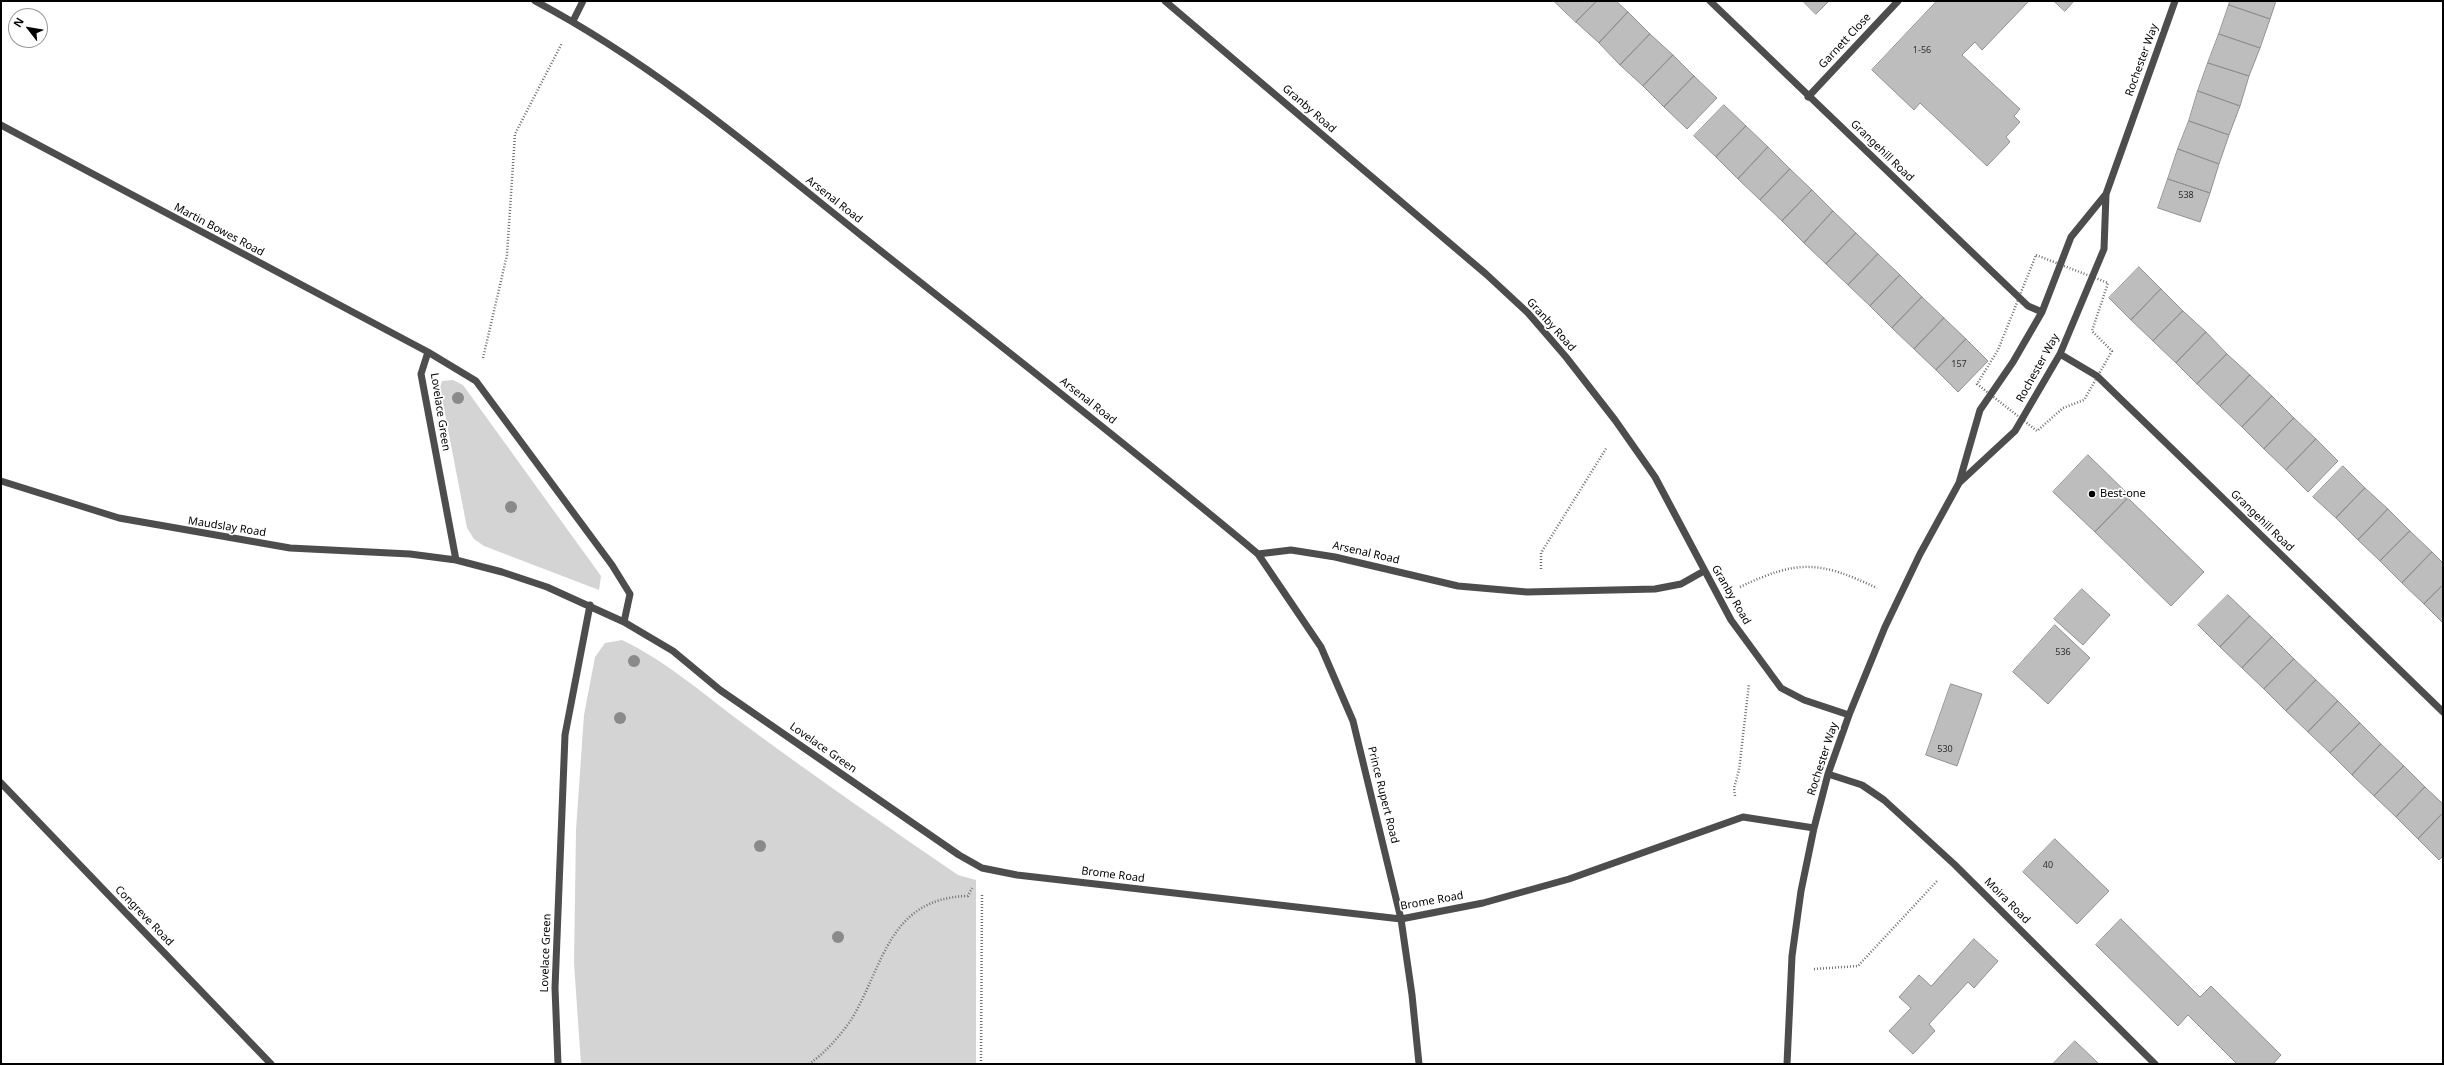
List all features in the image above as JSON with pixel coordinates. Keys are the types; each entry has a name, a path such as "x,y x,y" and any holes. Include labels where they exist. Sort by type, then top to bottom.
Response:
{"street":[{"name":"Arsenal Road","path":"535,1 573,21 690,99 1156,469 1258,554 1291,550 1335,557 1458,586 1540,591 1655,589 1681,584 1704,572"},
{"path":"573,21 583,1"},
{"name":"Granby Road","path":"1165,1 1480,269 1528,313 1566,356 1626,435 1655,477 1704,572 1731,620 1781,688 1804,700 1849,715"},
{"name":"Grangehill Road","path":"1710,1 2028,306 2042,312"},
{"name":"Garnett Close","path":"1808,96 1898,1"},
{"name":"Rochester Way","path":"1959,483 2015,431 2060,354 2104,249 2106,194 2175,1"},
{"name":"Martin Bowes Road","path":"1,125 428,352"},
{"name":"Rochester Way","path":"1788,1064 1792,970 1801,891 1814,828 1828,774 1849,715 1885,627 1959,483 1980,410 2013,362 2042,312 2072,237 2106,194"},
{"name":"Lovelace Green","path":"624,622 630,594 612,565 476,381 428,352 421,374 456,560 502,572 590,605 624,622 673,651 726,695 959,856 982,868 1017,875"},
{"name":"Grangehill Road","path":"2060,354 2097,376 2443,712"},
{"name":"Maudslay Road","path":"1,481 118,518 224,538 290,548 410,554 456,560"},
{"name":"Prince Rupert Road","path":"1258,554 1321,647 1353,721 1401,919 1412,995 1419,1064"},
{"name":"Lovelace Green","path":"558,1064 555,988 565,735 590,605"},
{"name":"Moira Road","path":"1828,774 1862,785 1884,800 1954,864 2156,1064"},
{"name":"Congreve Road","path":"1,783 271,1064"},
{"name":"Brome Road","path":"1017,875 1401,919 1482,903 1569,879 1742,818 1814,828"}],"path":[{"path":"476,381 507,255 515,134 573,21"},
{"path":"1540,591 1541,553 1605,448 1626,435"},
{"path":"1720,600 1741,587 1777,572 1799,566 1816,566 1833,569 1899,599"},
{"path":"1734,788 1739,770 1749,684 1752,680"},
{"path":"1792,970 1858,966 1954,864"},
{"path":"810,1064 822,1055 850,1020 888,942 907,918 935,901 951,897 968,896 982,868"},
{"path":"981,1064 982,868"}],"shaded area":[{"path":"453,380 463,385 601,576 599,590 484,546 474,539 467,528 440,388 442,381"},
{"path":"622,640 672,670 801,766 958,875 976,880 976,1064 581,1064 574,963 576,830 584,715 595,657 605,643"}],"building":[{"path":"1554,1 1597,1 1576,22"},
{"path":"1597,1 1616,1 1628,12 1599,43 1576,22"},
{"path":"1803,1 1829,1 1816,14"},
{"path":"1937,1 2029,1 1982,50 1975,42 1962,55 2020,109 2014,116 2020,122 2006,137 2010,142 1987,166 1920,103 1914,110 1872,70"},
{"path":"2054,1 2074,1 2065,11"},
{"path":"2230,1 2276,1 2270,19 2229,5"},
{"path":"2229,5 2270,19 2260,48 2219,34"},
{"path":"1628,12 1650,34 1620,65 1599,43"},
{"path":"1650,34 1673,55 1643,86 1620,65"},
{"path":"2219,34 2260,48 2249,76 2208,63"},
{"path":"1673,55 1694,76 1664,107 1643,86"},
{"path":"2208,63 2249,76 2240,106 2198,91"},
{"path":"1694,76 1717,98 1687,129 1664,107"},
{"path":"2198,91 2240,106 2229,135 2189,121"},
{"path":"1724,105 1746,126 1716,157 1694,136"},
{"path":"2189,121 2229,135 2219,164 2178,149"},
{"path":"1746,126 1768,147 1738,179 1716,157"},
{"path":"1768,147 1790,169 1760,200 1738,179"},
{"path":"2178,149 2219,164 2210,193 2168,179"},
{"path":"1790,169 1812,190 1782,221 1760,200"},
{"path":"2168,179 2210,193 2200,222 2158,208"},
{"path":"1812,190 1833,211 1804,243 1782,221"},
{"path":"1833,211 1856,233 1826,264 1804,243"},
{"path":"1856,233 1878,254 1848,285 1826,264"},
{"path":"1878,254 1900,275 1870,306 1848,285"},
{"path":"2139,267 2161,289 2131,320 2109,298"},
{"path":"1900,275 1922,297 1892,328 1870,306"},
{"path":"2161,289 2183,311 2153,341 2131,320"},
{"path":"1922,297 1944,318 1914,349 1892,328"},
{"path":"2183,311 2206,332 2176,363 2153,341"},
{"path":"1944,318 1966,339 1936,370 1914,349"},
{"path":"2206,332 2227,354 2197,384 2176,363"},
{"path":"1966,339 1988,361 1958,392 1936,370"},
{"path":"2227,354 2250,375 2220,406 2197,384"},
{"path":"2250,375 2272,396 2242,427 2220,406"},
{"path":"2272,396 2294,418 2264,449 2242,427"},
{"path":"2294,418 2316,439 2286,470 2264,449"},
{"path":"2316,439 2338,461 2308,492 2286,470"},
{"name":"Best-one","path":"2088,455 2130,496 2095,532 2053,492"},
{"path":"2343,466 2365,488 2336,518 2313,497"},
{"path":"2365,488 2388,509 2358,540 2336,518"},
{"path":"2128,498 2204,572 2171,606 2095,532"},
{"path":"2388,509 2410,531 2380,561 2358,540"},
{"path":"2410,531 2432,552 2402,583 2380,561"},
{"path":"2432,552 2443,563 2443,585 2424,604 2402,583"},
{"path":"2443,585 2443,623 2424,604"},
{"path":"2082,589 2110,615 2083,645 2054,619"},
{"path":"2228,595 2250,616 2220,647 2198,625"},
{"path":"2250,616 2272,637 2242,668 2220,647"},
{"path":"2055,625 2090,658 2048,704 2013,672"},
{"path":"2272,637 2294,659 2264,689 2242,668"},
{"path":"2294,659 2316,680 2286,711 2264,689"},
{"path":"2316,680 2338,701 2308,732 2286,711"},
{"path":"1951,684 1982,694 1957,766 1926,755"},
{"path":"2338,701 2360,723 2330,753 2308,732"},
{"path":"2360,723 2381,744 2352,775 2330,753"},
{"path":"2381,744 2404,766 2374,796 2352,775"},
{"path":"2404,766 2425,787 2396,817 2374,796"},
{"path":"2425,787 2443,804 2443,813 2418,839 2396,817"},
{"path":"2443,813 2443,856 2439,860 2418,839"},
{"path":"2055,839 2109,891 2077,924 2023,872"},
{"path":"2121,919 2200,997 2211,986 2281,1055 2273,1064 2237,1064 2188,1015 2178,1026 2096,945"},
{"path":"1974,939 1998,961 1974,988 1968,982 1929,1024 1935,1031 1913,1054 1889,1031 1911,1008 1899,997 1919,975 1931,986"},
{"path":"2075,1041 2099,1064 2053,1064"}],"place":[{"name":"Best-one","path":"2092,494"}]}
